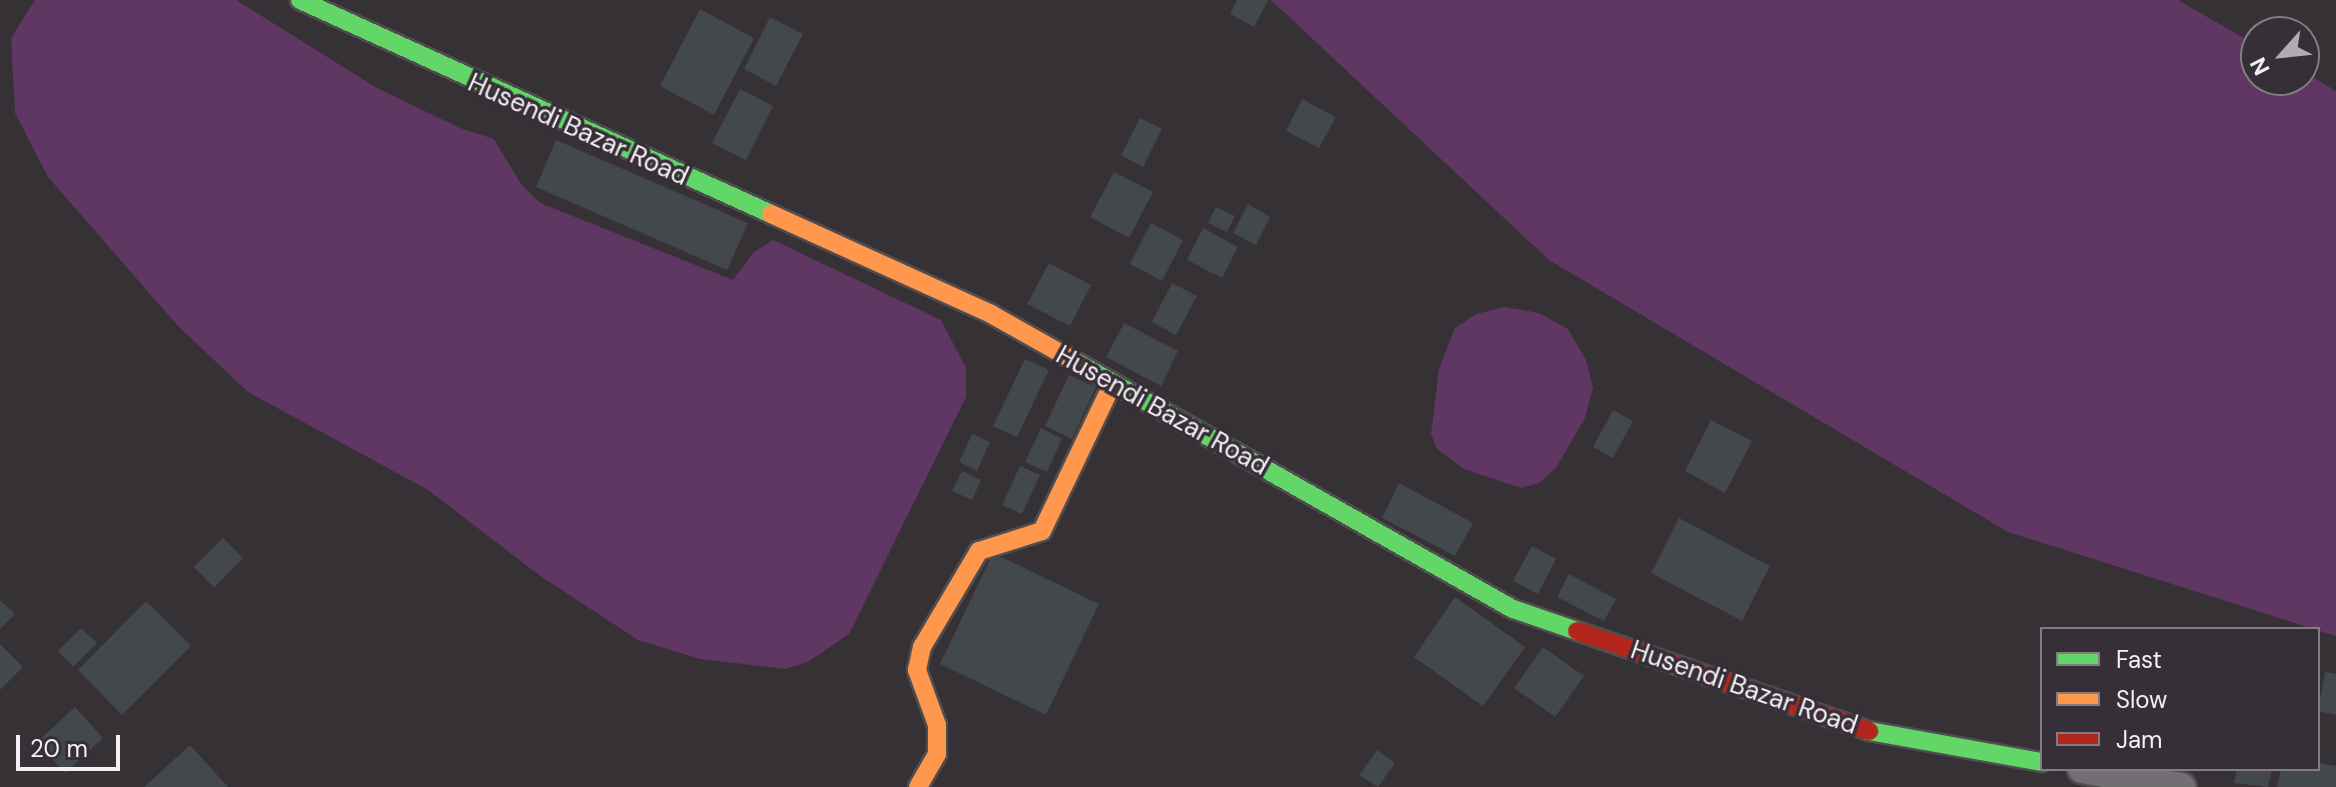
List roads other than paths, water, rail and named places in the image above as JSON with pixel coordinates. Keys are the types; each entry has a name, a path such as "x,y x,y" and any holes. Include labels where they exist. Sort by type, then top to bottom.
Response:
{"street":[{"name":"Husendi Bazar Road","path":"300,0 991,314 1513,609 1858,729 2040,762"},
{"path":"918,787 937,754 937,725 917,670 922,647 979,551 1042,531 1113,383"},
{"path":"2093,771 2181,787"}]}
